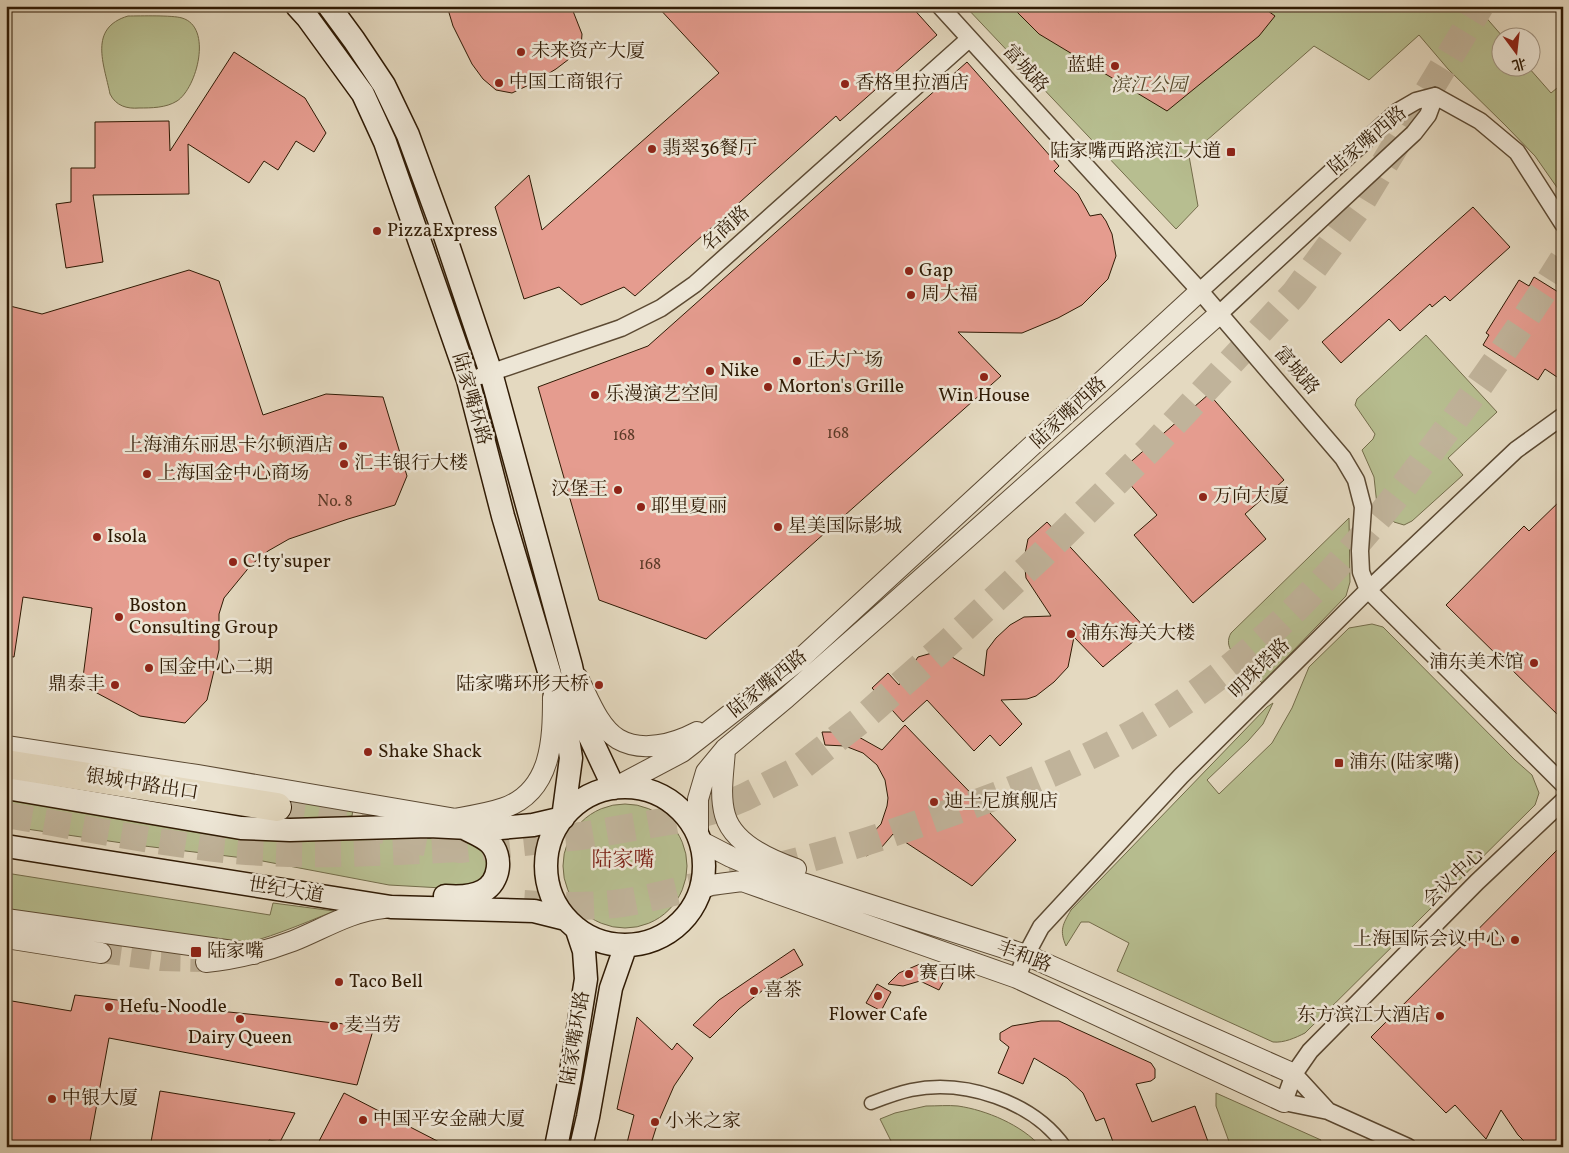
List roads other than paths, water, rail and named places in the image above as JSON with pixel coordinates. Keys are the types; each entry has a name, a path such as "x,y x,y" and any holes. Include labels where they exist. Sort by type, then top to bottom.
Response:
{"highway":[{"name":"银城中路出口","path":"6,764 277,806"}],"main road":[{"name":"陆家嘴环路","path":"297,6 363,94 388,150 468,380 503,516 567,732 571,758 563,818"},
{"name":"陆家嘴环路","path":"329,6 384,86 408,135 445,236 491,373 571,666 581,713 614,788"},
{"path":"6,788 241,828 290,830 461,824 489,829 533,825 563,818"},
{"path":"614,788 644,790 667,799 686,816 699,839 704,865 701,889 690,911 673,929 651,941 626,945 600,942 572,924 554,901 547,880 546,858 551,837 563,818 582,801 595,794 614,788"},
{"path":"398,908 427,896 453,897 474,895 492,884 498,866 495,850 490,843 461,824"},
{"name":"世纪大道","path":"6,846 398,908 534,911 572,924"},
{"name":"陆家嘴环路","path":"556,1147 570,1078 586,980 584,952 572,924"},
{"name":"陆家嘴环路","path":"581,1147 611,988 626,945"}],"street":[{"name":"富城路","path":"940,6 1200,291 1343,458 1356,480 1362,507 1361,572 1368,590 1563,784"},
{"name":"名商路","path":"468,380 621,328 661,308 694,284 969,39"},
{"name":"陆家嘴西路","path":"614,788 682,752 806,654 1397,112 1416,101 1435,96"},
{"name":"陆家嘴西路","path":"699,839 698,799 706,772 725,749 879,617 1219,314 1414,134 1428,115 1435,96"},
{"path":"1435,96 1480,121 1517,152 1563,224"},
{"name":"明珠塔路","path":"1017,978 1026,955 1041,927 1181,776 1368,590 1516,450 1563,416"},
{"path":"571,666 599,718 608,730 618,739 637,745 659,745 684,738 730,715"},
{"path":"6,746 197,775 461,824 484,814 506,808 524,796 538,780 548,762 553,736 553,687"},
{"path":"725,749 722,792 725,816 733,831 750,848 786,866 841,885 851,899"},
{"name":"会议中心","path":"1284,1102 1294,1074 1310,1051 1477,882 1563,801"},
{"name":"丰和路","path":"699,839 731,857 759,869 1026,955 1294,1074 1328,1111"},
{"name":"丰和路","path":"701,889 711,884 742,880 1017,978 1284,1102 1328,1111 1408,1147"},
{"path":"206,962 254,954 293,941 354,914 370,910 398,908"},
{"path":"6,919 254,954"},
{"path":"6,938 101,953"},
{"path":"871,1104 891,1095 912,1090 933,1087 964,1088 1000,1098 1032,1115 1060,1140 1065,1147"}],"tunnel":[{"path":"277,807 349,819 420,841 460,849 581,836 681,819 714,810 745,797 794,772 861,720 948,643 1042,555 1152,447 1295,293 1357,209 1480,6"},
{"path":"524,904 580,906 624,903 761,871 820,855 964,808 1065,767 1139,730 1184,702 1227,670 1306,599 1342,560 1377,520 1458,415 1563,260"},
{"path":"6,815 169,843 224,850 283,854 342,854 460,849"},
{"path":"101,953 161,961 206,962"}],"place":[{"name":"未来资产大厦","path":"521,52"},
{"name":"蓝蛙","path":"1115,66"},
{"name":"中国工商银行","path":"499,83"},
{"name":"香格里拉酒店","path":"845,84"},
{"name":"翡翠36餐厅","path":"652,149"},
{"name":"陆家嘴西路滨江大道","path":"1231,152"},
{"name":"PizzaExpress","path":"377,231"},
{"name":"Gap","path":"909,271"},
{"name":"周大福","path":"911,295"},
{"name":"正大广场","path":"797,361"},
{"name":"Nike","path":"710,371"},
{"name":"Win House","path":"984,377"},
{"name":"Morton's Grille","path":"768,387"},
{"name":"乐漫演艺空间","path":"595,395"},
{"name":"上海浦东丽思卡尔顿酒店","path":"343,446"},
{"name":"汇丰银行大楼","path":"344,464"},
{"name":"上海国金中心商场","path":"147,474"},
{"name":"汉堡王","path":"618,490"},
{"name":"万向大厦","path":"1203,497"},
{"name":"耶里夏丽","path":"641,507"},
{"name":"星美国际影城","path":"778,527"},
{"name":"Isola","path":"97,537"},
{"name":"C!ty'super","path":"233,562"},
{"name":"Boston Consulting Group","path":"119,617"},
{"name":"浦东海关大楼","path":"1071,634"},
{"name":"浦东美术馆","path":"1534,663"},
{"name":"国金中心二期","path":"149,668"},
{"name":"鼎泰丰","path":"115,685"},
{"name":"陆家嘴环形天桥","path":"599,685"},
{"name":"Shake Shack","path":"368,752"},
{"name":"浦东 (陆家嘴)","path":"1339,763"},
{"name":"迪士尼旗舰店","path":"934,802"},
{"name":"上海国际会议中心","path":"1515,940"},
{"name":"陆家嘴","path":"196,952"},
{"name":"赛百味","path":"909,974"},
{"name":"Taco Bell","path":"339,982"},
{"name":"喜茶","path":"754,991"},
{"name":"Flower Cafe","path":"878,996"},
{"name":"Hefu-Noodle","path":"109,1007"},
{"name":"东方滨江大酒店","path":"1440,1016"},
{"name":"Dairy Queen","path":"240,1019"},
{"name":"麦当劳","path":"334,1026"},
{"name":"中银大厦","path":"52,1099"},
{"name":"中国平安金融大厦","path":"363,1120"},
{"name":"小米之家","path":"655,1122"}],"district":[{"name":"陆家嘴","path":"623,860"}],"park label":[{"name":"滨江公园","path":"1149,86"}]}
